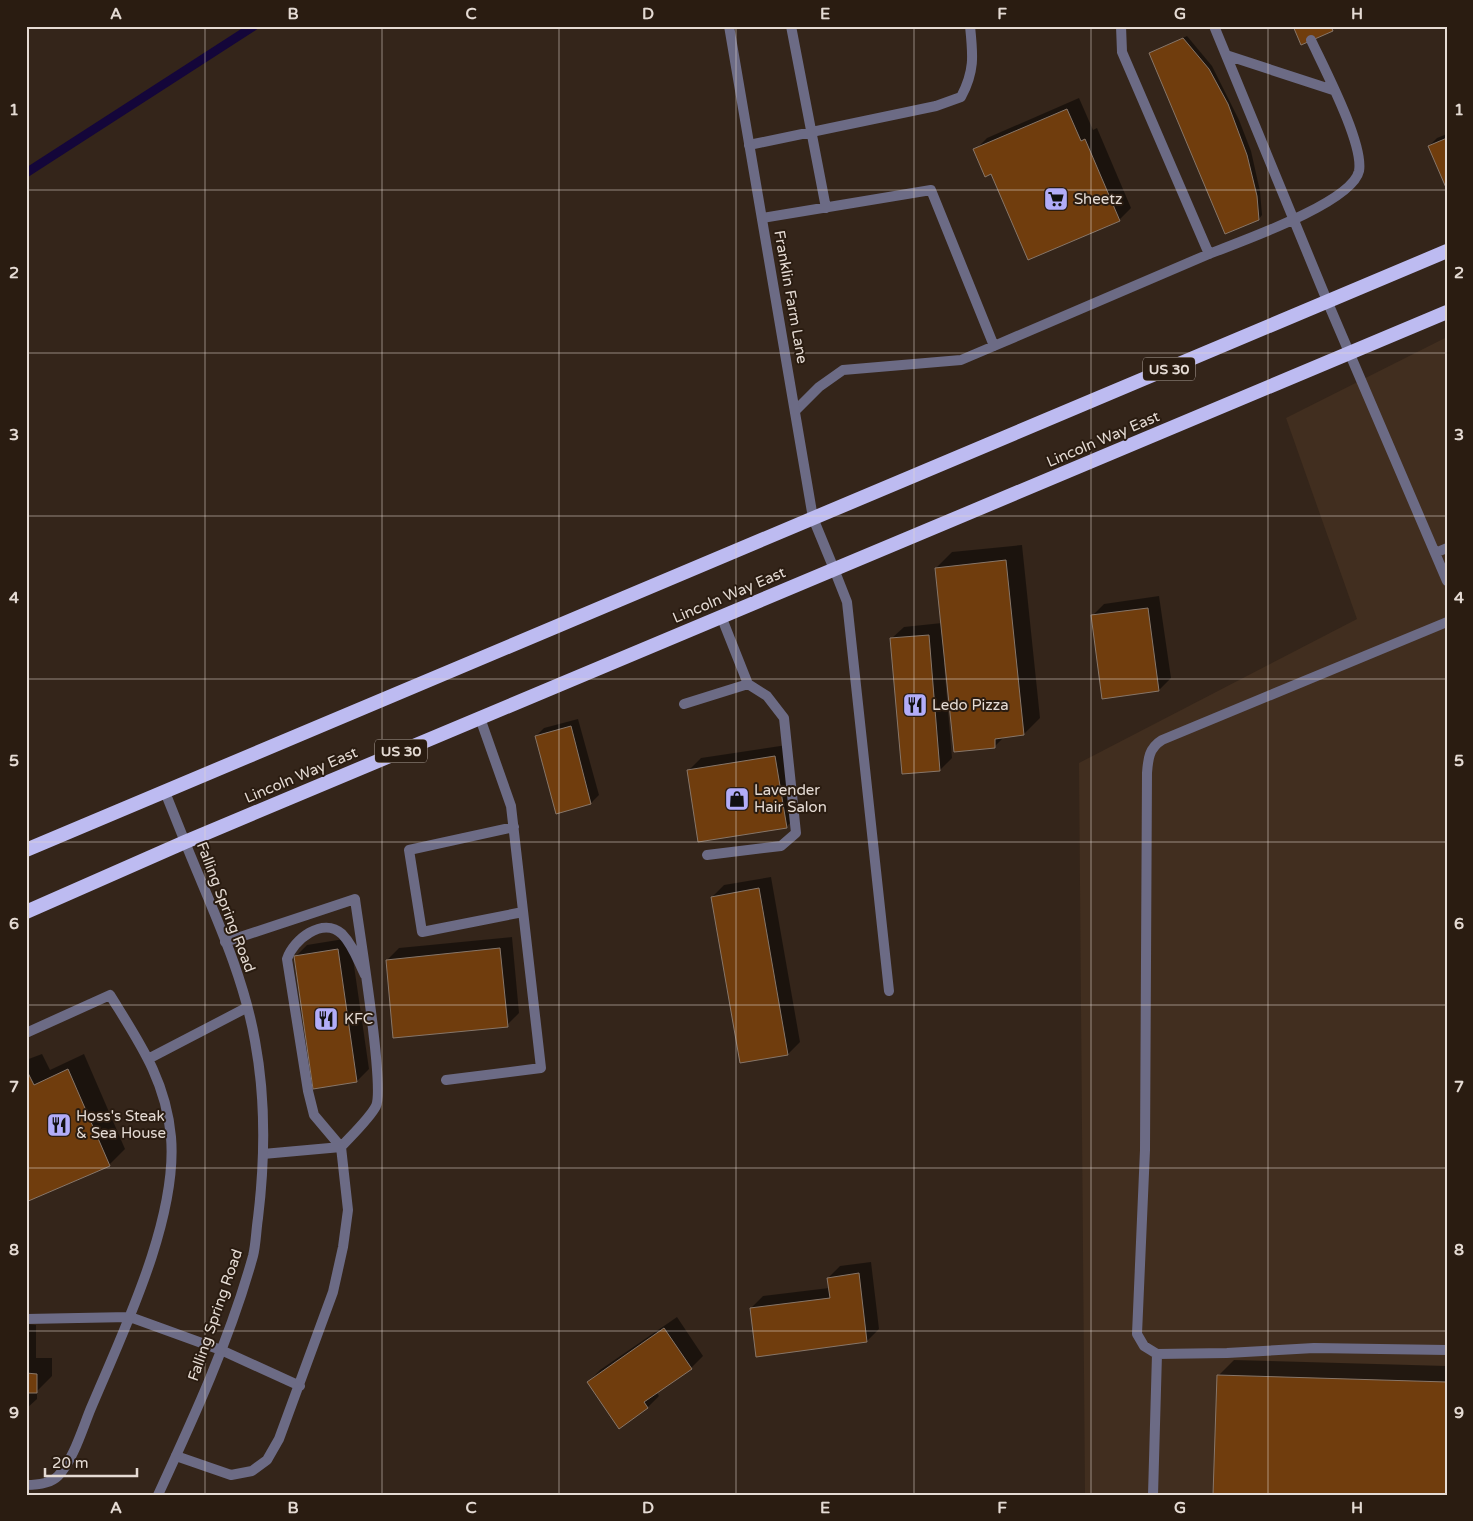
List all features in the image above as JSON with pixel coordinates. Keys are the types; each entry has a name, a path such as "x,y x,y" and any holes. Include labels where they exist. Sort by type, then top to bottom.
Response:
{"highway":[{"name":"US 30","path":"26,850 1328,303 1447,251"},
{"name":"Lincoln Way East","path":"26,912 185,842 1447,312"}],"street":[{"name":"Franklin Farm Lane","path":"729,26 813,518 847,602 889,991"},
{"path":"791,26 826,208"},
{"path":"749,144 936,106 961,97 968,83 974,62 970,26"},
{"path":"1121,26 1122,52 1209,254"},
{"path":"1214,26 1328,303 1447,581"},
{"path":"795,411 819,387 843,370 960,360 1209,254 1294,220 1345,192 1358,172 1354,137 1311,40"},
{"path":"1226,55 1333,90"},
{"path":"762,218 931,190 994,346"},
{"path":"1435,553 1447,548"},
{"path":"707,855 781,846 796,833 784,718 767,696 748,684 721,616"},
{"path":"1447,622 1162,740 1156,743 1149,754 1147,773 1146,1150 1137,1334 1144,1346 1157,1354 1227,1353 1314,1348 1447,1350"},
{"path":"684,704 748,684"},
{"path":"446,1080 541,1068 511,806 480,718"},
{"name":"Falling Spring Road","path":"158,1495 203,1398 253,1254 263,1176 262,1105 255,1041 235,966 165,792"},
{"path":"514,827 409,850 422,932 523,912"},
{"path":"225,942 355,899 378,1072 377,1105 341,1147 263,1154"},
{"path":"176,1456 232,1475 252,1470 267,1460 279,1439 300,1386 333,1292 343,1247 348,1210 341,1147 314,1115 308,1091 286,959 297,940 310,932 325,928 340,932 349,942 365,975"},
{"path":"26,1032 110,995 148,1058 166,1102 171,1138 170,1176 158,1237 130,1317 71,1454 58,1477 40,1485 26,1485"},
{"path":"148,1058 246,1008"},
{"path":"26,1319 130,1317 221,1350 300,1386"},
{"path":"1153,1495 1157,1354"}],"shaded area":[{"path":"1447,337 1447,1495 1085,1495 1079,763 1357,619 1286,418"}],"building":[{"path":"1293,26 1331,26 1333,31 1301,45"},
{"path":"1183,38 1209,69 1228,104 1247,155 1257,196 1259,220 1225,234 1149,53"},
{"name":"Sheetz","path":"1067,109 1081,141 1085,139 1120,221 1028,260 991,174 985,177 973,149"},
{"path":"1447,138 1447,190 1428,146"},
{"path":"1006,560 1024,735 995,739 995,748 954,752 935,568"},
{"path":"1148,608 1159,691 1102,699 1091,615"},
{"name":"Ledo Pizza","path":"929,635 940,771 902,774 890,638"},
{"path":"571,726 591,804 556,814 535,736"},
{"name":"Lavender Hair Salon","path":"775,756 787,828 698,842 687,770"},
{"path":"759,888 788,1055 740,1063 711,897"},
{"path":"500,948 508,1027 393,1038 386,960"},
{"name":"KFC","path":"338,949 357,1082 313,1089 294,956"},
{"name":"Hoss's Steak & Sea House","path":"26,1069 34,1085 68,1069 110,1166 26,1202"},
{"path":"859,1273 867,1342 756,1357 750,1308 830,1298 827,1278"},
{"path":"664,1328 692,1369 644,1402 648,1408 619,1429 587,1382"},
{"path":"26,1373 37,1374 37,1393 26,1393"},
{"path":"1217,1375 1447,1382 1447,1495 1213,1495"}],"waterway":[{"path":"26,173 254,26"}],"place":[{"name":"Sheetz","path":"1056,199"},
{"name":"Ledo Pizza","path":"915,705"},
{"name":"Lavender Hair Salon","path":"737,799"},
{"name":"KFC","path":"326,1019"},
{"name":"Hoss's Steak & Sea House","path":"59,1125"}]}
